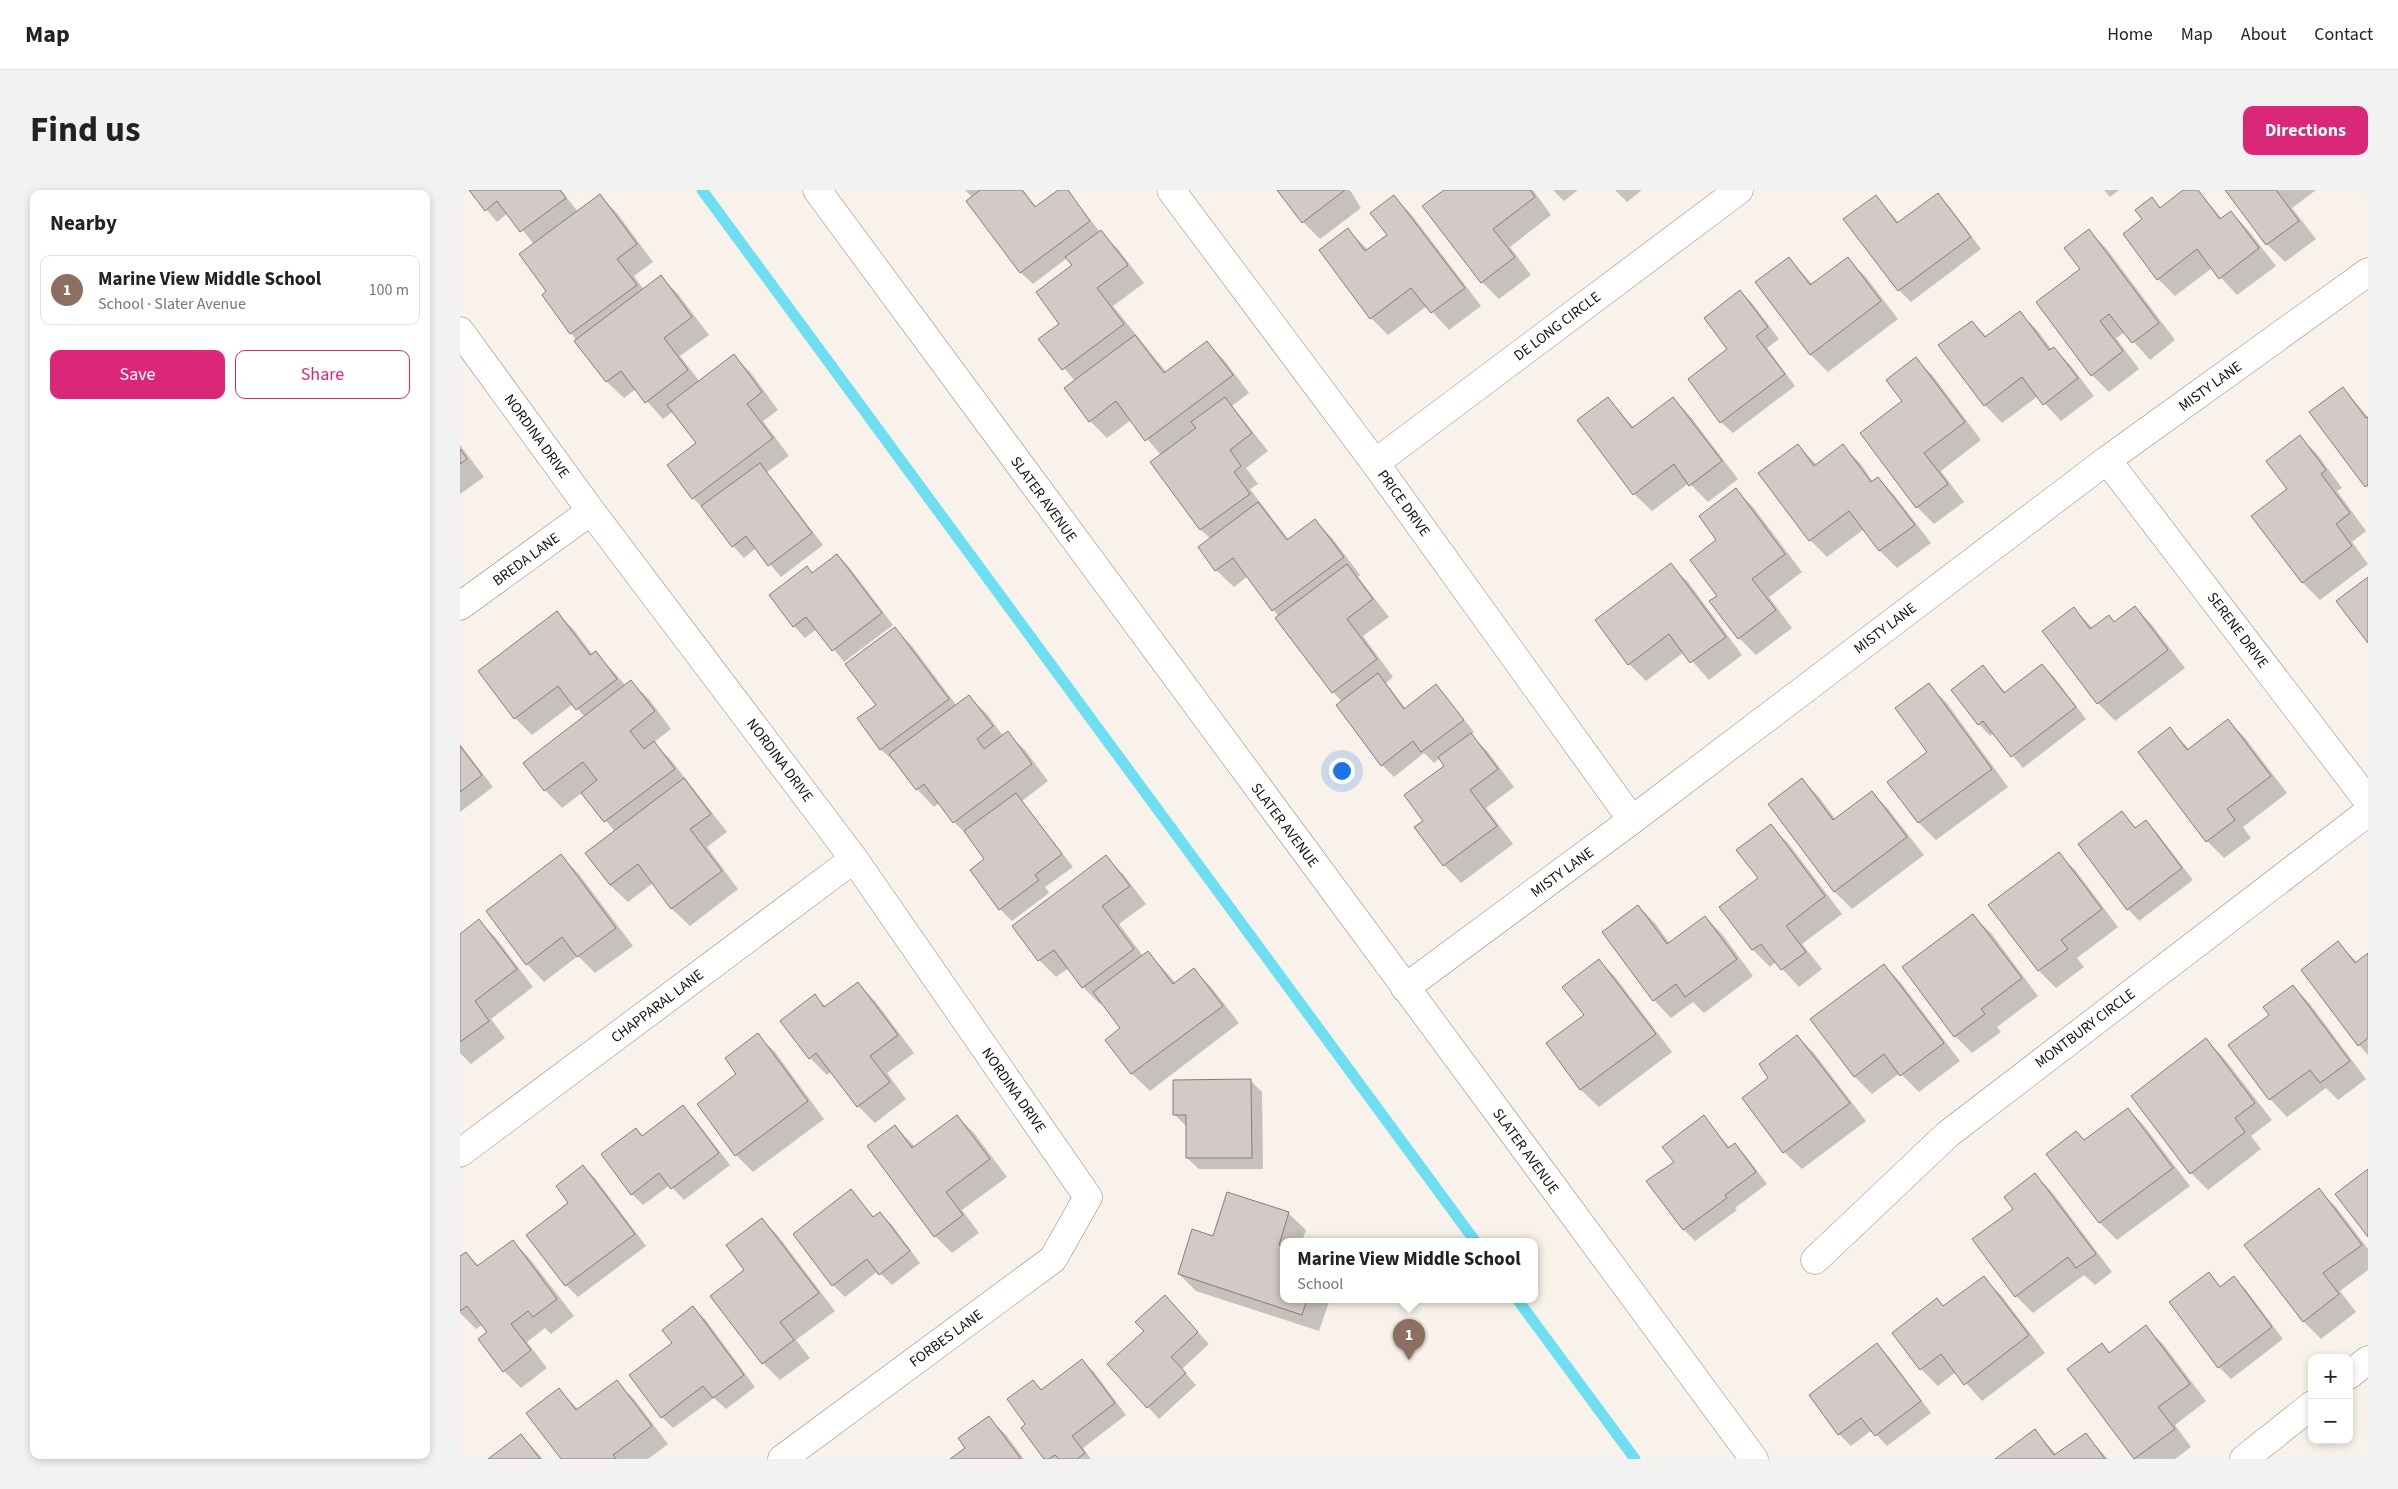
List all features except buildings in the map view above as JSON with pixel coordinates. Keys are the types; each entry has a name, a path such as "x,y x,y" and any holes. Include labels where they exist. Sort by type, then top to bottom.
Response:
{"street":[{"name":"SLATER AVENUE","path":"817,190 1754,1459"},
{"name":"PRICE DRIVE","path":"1171,190 1375,462 1632,820"},
{"name":"DE LONG CIRCLE","path":"1375,462 1739,190"},
{"name":"MISTY LANE","path":"1405,988 1632,820 2107,460 2368,272"},
{"name":"NORDINA DRIVE","path":"460,331 591,511 854,859 1088,1197"},
{"name":"SERENE DRIVE","path":"2107,460 2368,801"},
{"name":"BREDA LANE","path":"460,606 591,511"},
{"name":"MONTBURY CIRCLE","path":"1815,1260 1948,1134 2368,812"},
{"name":"CHAPPARAL LANE","path":"460,1153 854,859"},
{"name":"FORBES LANE","path":"782,1459 1053,1258 1088,1197"},
{"path":"2353,1372 2368,1360"},
{"path":"2244,1459 2308,1408"}],"waterway":[{"path":"702,190 1473,1238"},
{"path":"1520,1303 1635,1459"}],"place":[{"name":"Marine View Middle School","path":"1409,1360"}]}
